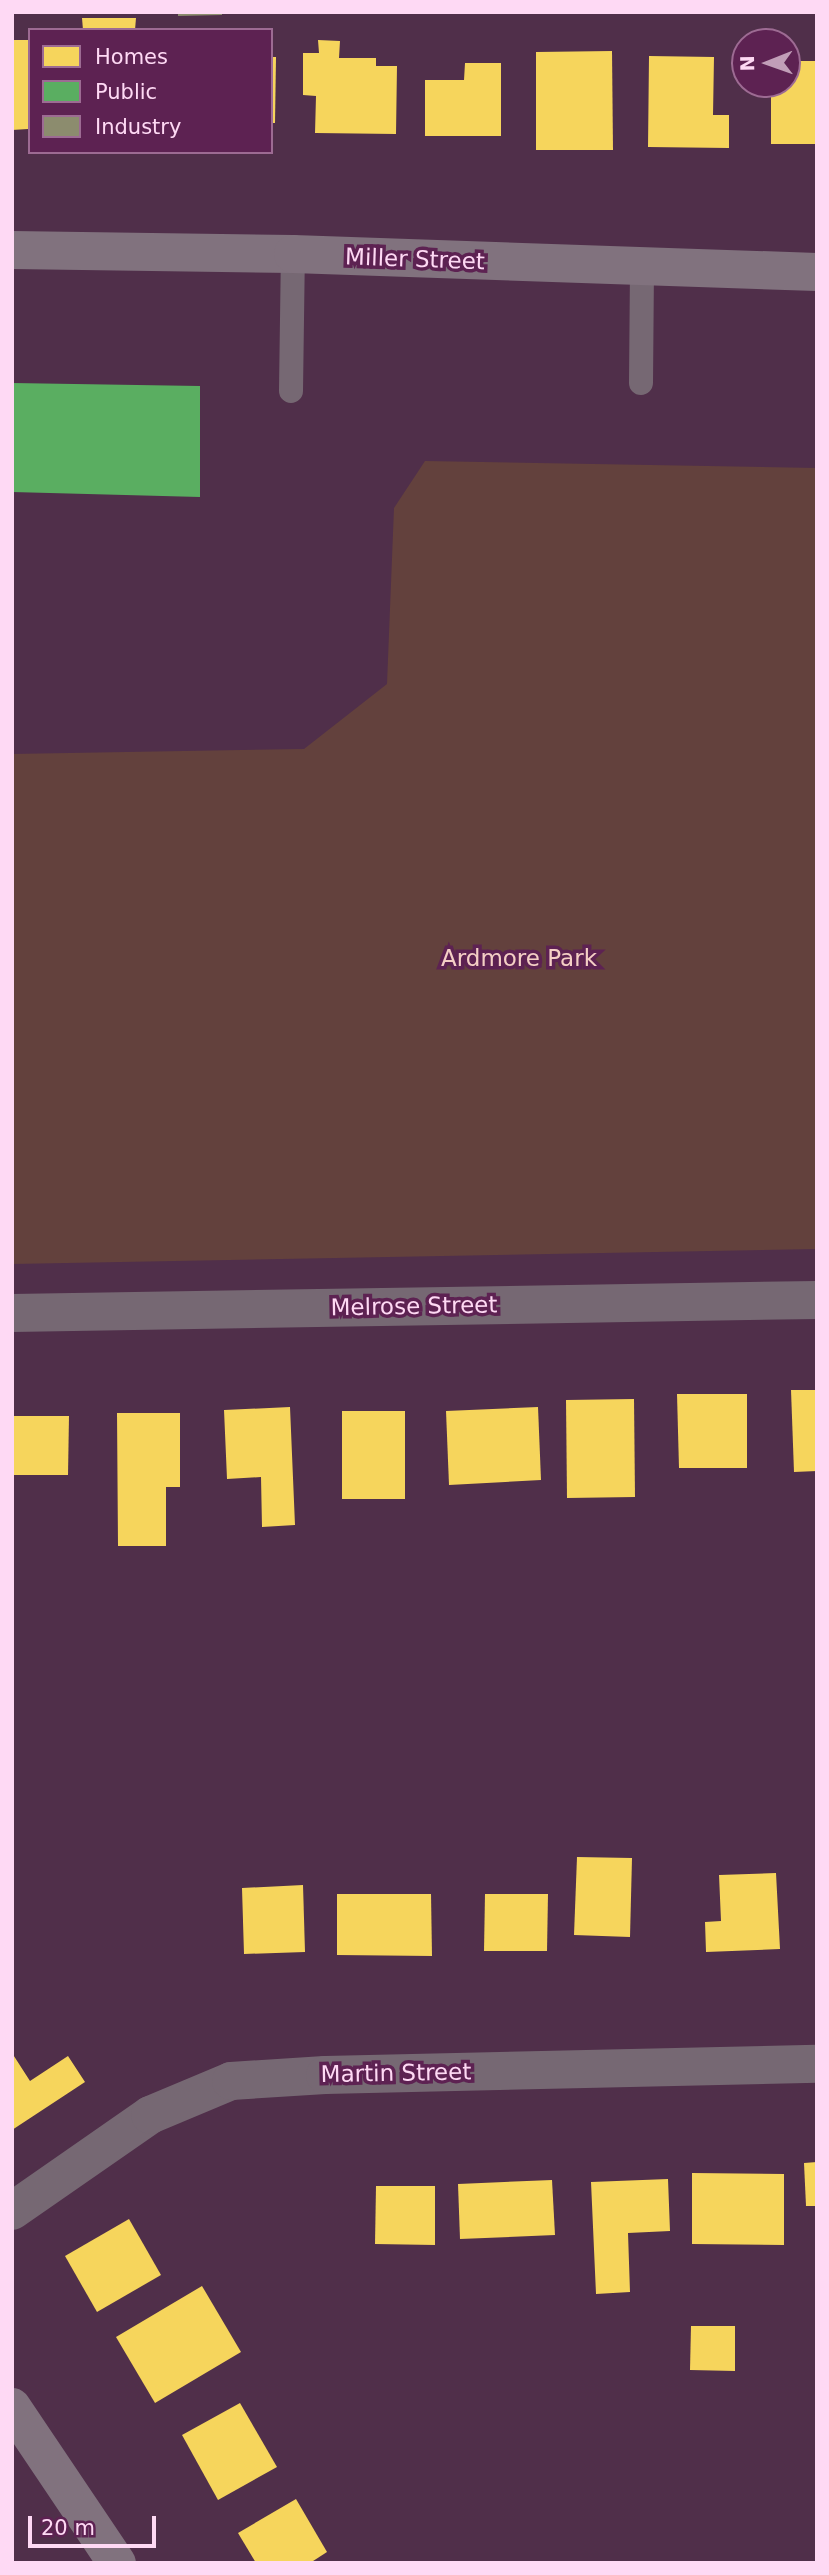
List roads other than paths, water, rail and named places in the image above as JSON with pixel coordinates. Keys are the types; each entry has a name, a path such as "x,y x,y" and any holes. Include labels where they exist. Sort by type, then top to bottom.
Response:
{"main road":[{"name":"Miller Street","path":"12,250 293,254 642,269 817,272"},
{"path":"12,2407 117,2563"}],"street":[{"name":"Melrose Street","path":"12,1312 817,1300"},
{"name":"Martin Street","path":"12,2211 150,2115 231,2081 817,2064"}],"lane":[{"path":"291,391 293,254"},
{"path":"641,383 642,269"}],"park label":[{"name":"Ardmore Park","path":"519,958"}]}
